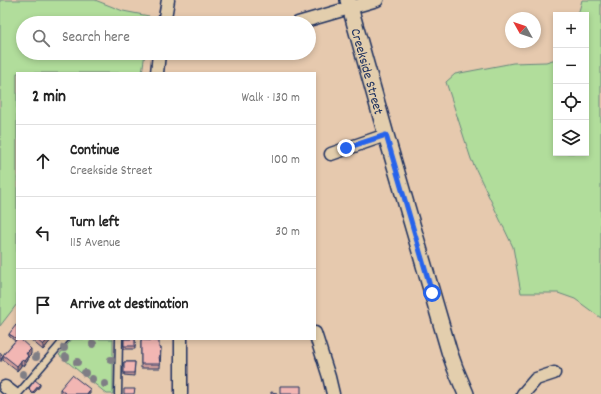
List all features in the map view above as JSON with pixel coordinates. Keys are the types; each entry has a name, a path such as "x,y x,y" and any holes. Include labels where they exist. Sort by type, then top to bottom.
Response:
{"street":[{"path":"165,16 168,0"},
{"path":"316,16 349,4 377,0"},
{"name":"Creekside Street","path":"349,4 449,351 466,394"},
{"path":"157,72 158,60"},
{"path":"331,154 386,135"},
{"path":"316,336 333,394"},
{"path":"180,394 181,340"},
{"path":"523,394 536,379 554,373"}],"lane":[{"path":"18,394 64,340"},
{"path":"118,394 119,340"}],"green space":[{"path":"0,0 95,0 123,11 149,16 16,16 16,60 144,60 142,72 16,72 16,305 0,326"},
{"path":"582,0 601,0 601,318 575,299 558,293 521,293 513,247 471,159 446,82 455,74 513,63 546,62 553,60 553,156 589,156 589,12 579,12"},
{"path":"71,340 113,340 113,394 107,394 59,355"}],"building":[{"path":"16,325 16,338 9,334"},
{"path":"16,340 21,340 31,349 26,353 28,356 24,361 21,360 17,366 3,355"},
{"path":"37,340 47,340 43,345"},
{"path":"124,340 135,340 135,346 124,346"},
{"path":"141,340 159,341 159,348 161,348 159,356 160,364 141,364"},
{"path":"0,353 3,358 1,358 2,361 0,361"},
{"path":"124,362 135,362 134,373 124,373"},
{"path":"72,375 90,389 87,394 66,394 60,389"},
{"path":"35,380 40,384 33,392 29,388"},
{"path":"280,386 301,386 301,394 280,394"},
{"path":"124,389 135,389 134,394 124,394"}],"route":[{"path":"346,148 386,135 432,293"}]}
